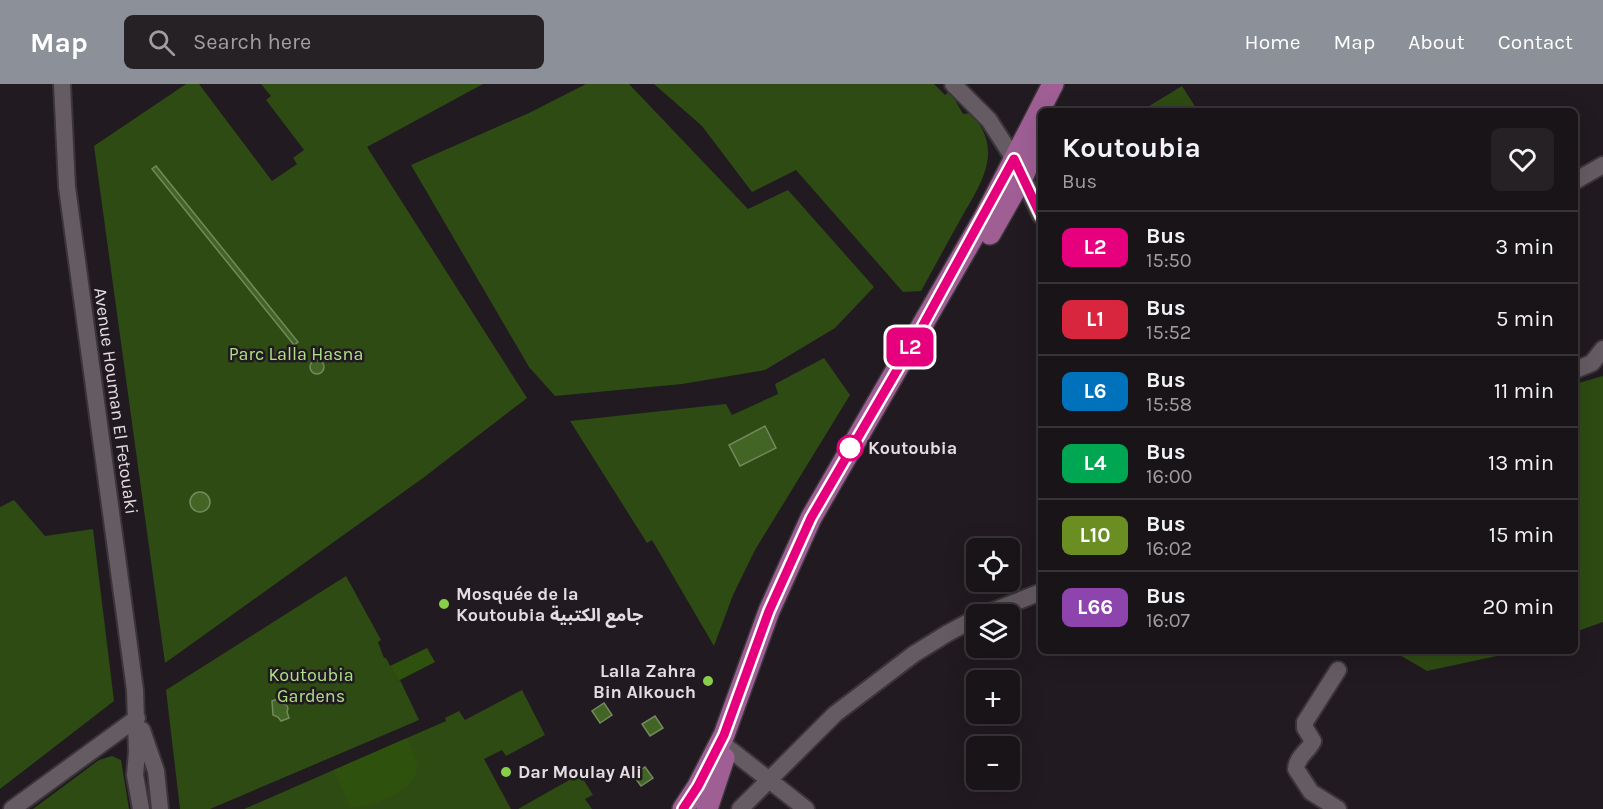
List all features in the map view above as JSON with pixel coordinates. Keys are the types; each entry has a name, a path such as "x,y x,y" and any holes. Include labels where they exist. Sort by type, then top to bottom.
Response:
{"main road":[{"path":"1043,108 1053,84"},
{"path":"1053,108 1063,84"},
{"path":"707,809 728,747 792,588 832,506 1019,168 1038,121"},
{"path":"683,809 698,786 724,735 769,611 811,518 921,329 1038,140"}],"street":[{"path":"953,84 989,120 1019,168 1038,209"},
{"name":"Avenue Houman El Fetouaki","path":"61,85 67,187 137,718 135,775 141,809"},
{"path":"1578,179 1603,165"},
{"path":"1578,369 1598,363 1603,349"},
{"path":"1011,604 1038,593"},
{"path":"740,809 835,714 914,654 966,623"},
{"path":"1338,670 1305,722 1305,728 1313,741 1298,760 1296,769 1311,792 1338,809"},
{"path":"12,809 137,718"},
{"name":"Avenue Houman El Fetouaki","path":"137,718 156,771 160,809"},
{"path":"728,747 806,809"}],"green space":[{"name":"Parc Lalla Hasna","path":"186,84 199,84 272,181 297,164 293,158 304,150 266,100 271,96 261,84 483,84 367,147 527,398 423,478 165,663 94,146"},
{"path":"586,84 629,84 748,209 788,190 874,287 835,328 765,370 682,384 555,396 529,367 411,165 529,113"},
{"path":"654,84 934,84 945,95 950,91 963,114 971,113 984,132 988,155 985,172 921,291 903,292 796,170 752,192 702,126"},
{"path":"1182,86 1196,108 1146,108"},
{"path":"824,358 850,395 755,550 733,595 714,646 652,540 647,543 570,421 726,404 732,415 778,394 775,384"},
{"path":"1603,376 1603,622 1578,631 1578,383"},
{"path":"14,500 45,536 93,529 114,701 0,789 0,507"},
{"name":"Koutoubia Gardens","path":"346,576 381,640 378,642 384,658 398,681 400,680 419,720 210,809 180,809 166,690"},
{"path":"1398,654 1506,654 1427,671"},
{"path":"522,690 545,735 506,756 502,750 484,759 511,809 244,809 446,721 445,718 459,711 465,720"},
{"path":"112,756 121,760 129,809 33,809 99,760"},
{"path":"580,774 593,795 585,799 592,809 518,809"}],"shaded area":[{"path":"156,166 298,342 294,345 152,169"},
{"path":"314,360 320,360 324,367 320,374 314,374 310,370 310,364"},
{"path":"765,426 776,448 740,466 729,445"},
{"path":"200,492 207,495 210,502 207,509 200,512 193,509 190,502 193,495"},
{"path":"427,648 435,662 398,681 390,666"},
{"path":"277,699 282,704 286,704 289,718 281,721 273,715 272,701"},
{"path":"604,703 612,715 600,723 592,711"},
{"path":"655,716 663,728 650,736 642,724"},
{"path":"407,738 418,766 411,782 404,789 382,800 350,807 334,770"},
{"path":"645,767 653,778 641,786 633,775"}],"bus line":[{"name":"L2","path":"683,809 698,786 724,735 769,611 811,518 984,218 1014,159 1038,209"}],"place":[{"name":"Koutoubia","path":"850,448"},
{"name":"Mosquée de la Koutoubia جامع الكتبية","path":"444,604"},
{"name":"Lalla Zahra Bin Alkouch","path":"708,681"},
{"name":"Dar Moulay Ali","path":"506,772"}]}
